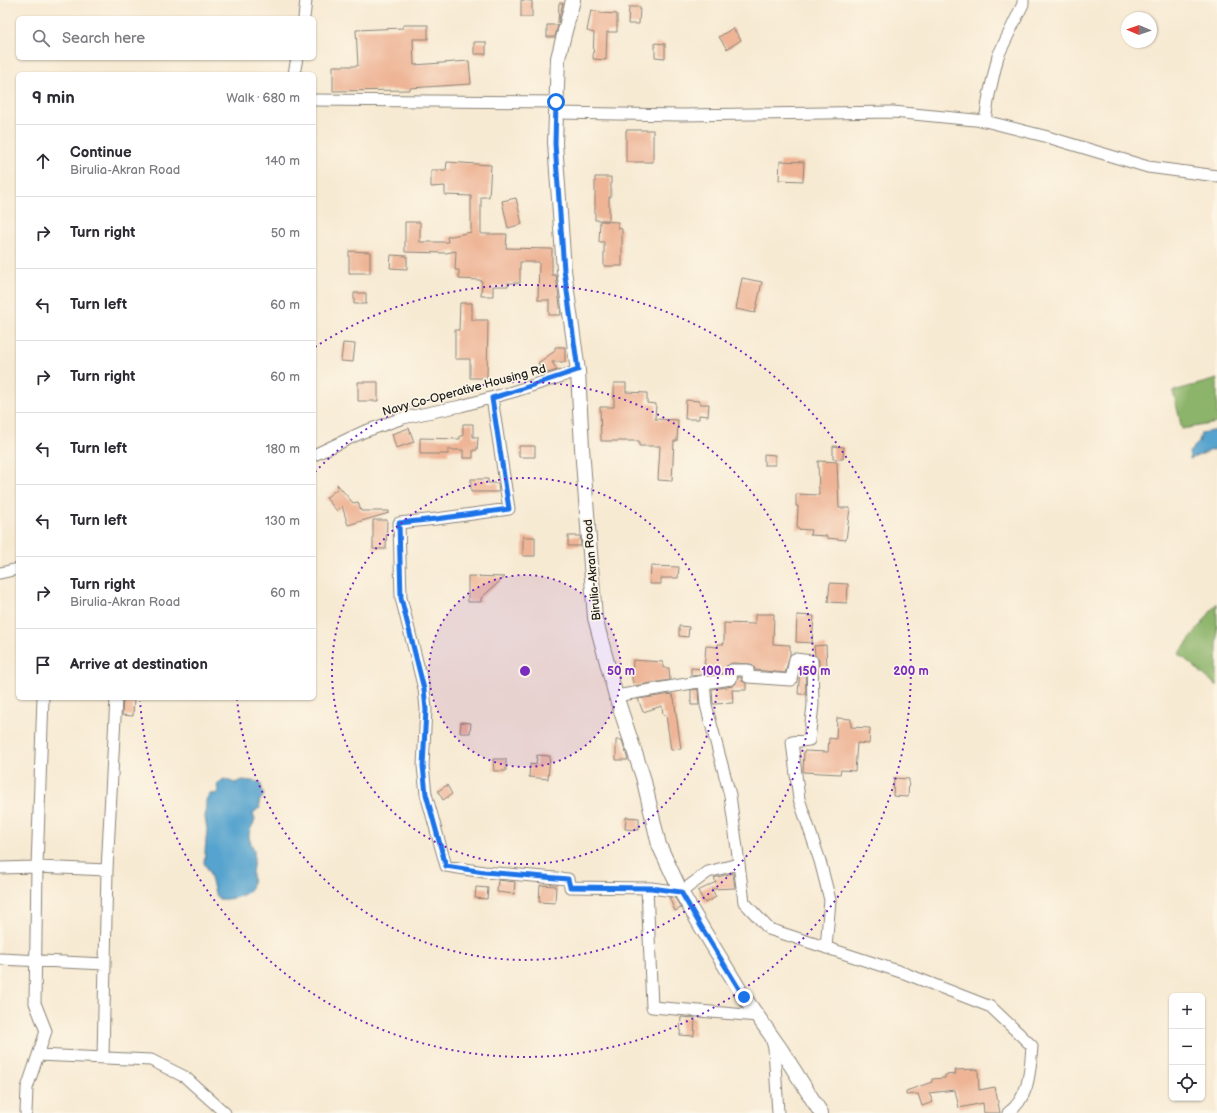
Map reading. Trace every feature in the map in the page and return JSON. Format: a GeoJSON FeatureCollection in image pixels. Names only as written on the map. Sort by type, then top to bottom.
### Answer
{"type":"FeatureCollection","features":[{"type":"Feature","properties":{"kind":"street"},"geometry":{"type":"LineString","coordinates":[[304,16],[306,0]]}},
{"type":"Feature","properties":{"kind":"street","name":"Birulia-Akran Road"},"geometry":{"type":"LineString","coordinates":[[573,0],[558,58],[555,144],[564,270],[578,370],[582,448],[595,618],[616,696],[643,777],[659,845],[681,892],[702,928],[744,997],[770,1033],[821,1113]]}},
{"type":"Feature","properties":{"kind":"street"},"geometry":{"type":"LineString","coordinates":[[985,120],[998,56],[1024,0]]}},
{"type":"Feature","properties":{"kind":"street"},"geometry":{"type":"LineString","coordinates":[[294,72],[297,60]]}},
{"type":"Feature","properties":{"kind":"street"},"geometry":{"type":"LineString","coordinates":[[316,100],[556,107],[682,115],[893,112],[985,120],[1148,167],[1217,176]]}},
{"type":"Feature","properties":{"kind":"street","name":"Navy Co-Operative Housing Rd"},"geometry":{"type":"LineString","coordinates":[[316,454],[363,432],[403,418],[492,398],[578,370]]}},
{"type":"Feature","properties":{"kind":"street"},"geometry":{"type":"LineString","coordinates":[[492,398],[509,509],[399,523],[401,598],[424,689],[426,710],[423,766],[426,794],[446,866],[484,872],[568,879],[570,887],[647,888],[681,892],[708,872],[738,864]]}},
{"type":"Feature","properties":{"kind":"street"},"geometry":{"type":"LineString","coordinates":[[0,573],[16,569]]}},
{"type":"Feature","properties":{"kind":"street"},"geometry":{"type":"LineString","coordinates":[[616,696],[704,681],[705,683],[731,679],[732,670],[748,670],[748,677],[791,680],[795,659],[812,661],[814,704],[809,740],[792,742],[799,799],[820,861],[830,900],[826,948]]}},
{"type":"Feature","properties":{"kind":"street"},"geometry":{"type":"LineString","coordinates":[[705,683],[706,705],[730,795],[744,902],[769,929],[904,974],[992,1007],[1032,1046],[1029,1080],[1017,1106],[1008,1113]]}},
{"type":"Feature","properties":{"kind":"street"},"geometry":{"type":"LineString","coordinates":[[26,1113],[26,1088],[46,1031],[35,1003],[37,867],[43,700]]}},
{"type":"Feature","properties":{"kind":"street"},"geometry":{"type":"LineString","coordinates":[[104,1057],[107,870],[116,700]]}},
{"type":"Feature","properties":{"kind":"street"},"geometry":{"type":"LineString","coordinates":[[0,868],[37,867],[107,870]]}},
{"type":"Feature","properties":{"kind":"street"},"geometry":{"type":"LineString","coordinates":[[647,888],[652,1007],[758,1016]]}},
{"type":"Feature","properties":{"kind":"street"},"geometry":{"type":"LineString","coordinates":[[0,960],[105,964]]}},
{"type":"Feature","properties":{"kind":"street"},"geometry":{"type":"LineString","coordinates":[[770,1033],[774,1048],[778,1113]]}},
{"type":"Feature","properties":{"kind":"street"},"geometry":{"type":"LineString","coordinates":[[38,1054],[151,1060],[185,1077],[225,1113]]}},
{"type":"Feature","properties":{"kind":"green space"},"geometry":{"type":"Polygon","coordinates":[[[1217,379],[1217,423],[1182,429],[1173,391],[1217,379]]]}},
{"type":"Feature","properties":{"kind":"green space"},"geometry":{"type":"Polygon","coordinates":[[[1217,603],[1217,686],[1179,654],[1217,603]]]}},
{"type":"Feature","properties":{"kind":"water"},"geometry":{"type":"Polygon","coordinates":[[[1217,430],[1217,448],[1190,459],[1189,452],[1199,442],[1201,433],[1217,430]]]}},
{"type":"Feature","properties":{"kind":"water"},"geometry":{"type":"Polygon","coordinates":[[[224,779],[235,783],[243,780],[260,782],[264,795],[259,802],[260,808],[256,810],[253,815],[255,819],[249,834],[254,854],[252,885],[243,895],[233,898],[219,899],[215,893],[209,871],[204,863],[207,829],[205,818],[206,800],[210,794],[218,793],[217,784],[224,779]]]}},
{"type":"Feature","properties":{"kind":"building"},"geometry":{"type":"Polygon","coordinates":[[[521,0],[532,1],[532,17],[521,17],[521,0]]]}},
{"type":"Feature","properties":{"kind":"building"},"geometry":{"type":"Polygon","coordinates":[[[559,3],[563,3],[558,23],[559,3]]]}},
{"type":"Feature","properties":{"kind":"building"},"geometry":{"type":"Polygon","coordinates":[[[629,7],[640,7],[639,24],[628,24],[629,7]]]}},
{"type":"Feature","properties":{"kind":"building"},"geometry":{"type":"Polygon","coordinates":[[[591,10],[600,13],[617,14],[617,32],[607,32],[606,60],[593,59],[594,33],[587,31],[591,10]]]}},
{"type":"Feature","properties":{"kind":"building"},"geometry":{"type":"Polygon","coordinates":[[[403,25],[428,25],[428,39],[413,39],[414,65],[469,61],[471,84],[410,88],[410,90],[333,91],[333,66],[358,66],[356,30],[403,28],[403,25]]]}},
{"type":"Feature","properties":{"kind":"building"},"geometry":{"type":"Polygon","coordinates":[[[547,25],[558,25],[555,37],[547,37],[547,25]]]}},
{"type":"Feature","properties":{"kind":"building"},"geometry":{"type":"Polygon","coordinates":[[[733,28],[741,40],[727,49],[719,37],[733,28]]]}},
{"type":"Feature","properties":{"kind":"building"},"geometry":{"type":"Polygon","coordinates":[[[474,42],[486,42],[486,54],[474,54],[474,42]]]}},
{"type":"Feature","properties":{"kind":"building"},"geometry":{"type":"Polygon","coordinates":[[[655,43],[665,44],[665,58],[655,57],[655,43]]]}},
{"type":"Feature","properties":{"kind":"building"},"geometry":{"type":"Polygon","coordinates":[[[626,130],[653,130],[653,162],[626,162],[626,130]]]}},
{"type":"Feature","properties":{"kind":"building"},"geometry":{"type":"Polygon","coordinates":[[[780,161],[804,162],[803,181],[779,180],[780,161]]]}},
{"type":"Feature","properties":{"kind":"building"},"geometry":{"type":"Polygon","coordinates":[[[447,162],[491,165],[489,197],[481,197],[481,234],[507,234],[506,248],[552,249],[552,275],[556,275],[561,315],[549,315],[549,300],[538,300],[539,262],[520,262],[520,283],[508,283],[508,286],[493,286],[493,296],[481,296],[482,281],[459,279],[459,270],[455,270],[456,251],[446,253],[405,252],[405,222],[420,222],[420,242],[448,242],[447,237],[471,232],[471,196],[445,195],[445,186],[431,187],[431,170],[446,170],[447,162]]]}},
{"type":"Feature","properties":{"kind":"building"},"geometry":{"type":"Polygon","coordinates":[[[595,177],[611,177],[609,220],[595,220],[595,177]]]}},
{"type":"Feature","properties":{"kind":"building"},"geometry":{"type":"Polygon","coordinates":[[[516,198],[522,224],[508,228],[502,201],[516,198]]]}},
{"type":"Feature","properties":{"kind":"building"},"geometry":{"type":"Polygon","coordinates":[[[600,221],[618,222],[618,228],[622,229],[622,266],[604,266],[604,242],[599,242],[600,221]]]}},
{"type":"Feature","properties":{"kind":"building"},"geometry":{"type":"Polygon","coordinates":[[[349,251],[370,252],[370,273],[349,273],[349,251]]]}},
{"type":"Feature","properties":{"kind":"building"},"geometry":{"type":"Polygon","coordinates":[[[391,255],[407,256],[407,269],[390,268],[391,255]]]}},
{"type":"Feature","properties":{"kind":"building"},"geometry":{"type":"Polygon","coordinates":[[[742,278],[762,282],[755,313],[736,309],[742,278]]]}},
{"type":"Feature","properties":{"kind":"building"},"geometry":{"type":"Polygon","coordinates":[[[354,293],[366,293],[366,304],[354,304],[354,293]]]}},
{"type":"Feature","properties":{"kind":"building"},"geometry":{"type":"Polygon","coordinates":[[[460,303],[472,303],[472,320],[488,320],[487,378],[470,378],[470,359],[455,359],[455,330],[459,330],[460,303]]]}},
{"type":"Feature","properties":{"kind":"building"},"geometry":{"type":"Polygon","coordinates":[[[343,343],[355,344],[353,362],[341,361],[343,343]]]}},
{"type":"Feature","properties":{"kind":"building"},"geometry":{"type":"Polygon","coordinates":[[[555,347],[565,347],[565,362],[552,362],[557,370],[545,374],[538,363],[555,351],[555,347]]]}},
{"type":"Feature","properties":{"kind":"building"},"geometry":{"type":"Polygon","coordinates":[[[358,382],[378,382],[378,401],[358,401],[358,382]]]}},
{"type":"Feature","properties":{"kind":"building"},"geometry":{"type":"Polygon","coordinates":[[[614,383],[626,383],[626,392],[647,393],[647,403],[656,404],[655,419],[678,420],[677,441],[674,441],[672,481],[658,480],[660,446],[639,446],[639,441],[601,441],[600,407],[614,407],[614,383]]]}},
{"type":"Feature","properties":{"kind":"building"},"geometry":{"type":"Polygon","coordinates":[[[686,400],[700,401],[700,404],[709,404],[708,416],[699,415],[699,419],[685,419],[686,400]]]}},
{"type":"Feature","properties":{"kind":"building"},"geometry":{"type":"Polygon","coordinates":[[[463,424],[473,424],[473,437],[478,437],[477,450],[473,450],[473,458],[463,458],[463,450],[448,450],[448,454],[420,454],[420,438],[460,439],[460,436],[463,436],[463,424]]]}},
{"type":"Feature","properties":{"kind":"building"},"geometry":{"type":"Polygon","coordinates":[[[409,428],[414,442],[396,448],[392,434],[409,428]]]}},
{"type":"Feature","properties":{"kind":"building"},"geometry":{"type":"Polygon","coordinates":[[[519,446],[535,446],[535,457],[519,457],[519,446]]]}},
{"type":"Feature","properties":{"kind":"building"},"geometry":{"type":"Polygon","coordinates":[[[833,446],[844,447],[843,459],[833,459],[833,446]]]}},
{"type":"Feature","properties":{"kind":"building"},"geometry":{"type":"Polygon","coordinates":[[[764,454],[775,455],[775,465],[764,465],[764,454]]]}},
{"type":"Feature","properties":{"kind":"building"},"geometry":{"type":"Polygon","coordinates":[[[818,461],[837,462],[839,508],[850,508],[846,540],[827,538],[827,536],[810,535],[811,530],[797,529],[798,506],[796,506],[796,494],[819,495],[818,461]]]}},
{"type":"Feature","properties":{"kind":"building"},"geometry":{"type":"Polygon","coordinates":[[[471,479],[488,479],[488,483],[498,483],[499,492],[471,492],[471,479]]]}},
{"type":"Feature","properties":{"kind":"building"},"geometry":{"type":"Polygon","coordinates":[[[337,484],[353,503],[358,502],[361,511],[389,511],[389,513],[348,525],[342,506],[337,511],[326,498],[338,488],[337,484]]]}},
{"type":"Feature","properties":{"kind":"building"},"geometry":{"type":"Polygon","coordinates":[[[373,520],[387,520],[386,549],[373,549],[373,520]]]}},
{"type":"Feature","properties":{"kind":"building"},"geometry":{"type":"Polygon","coordinates":[[[568,536],[580,536],[581,546],[568,546],[568,536]]]}},
{"type":"Feature","properties":{"kind":"building"},"geometry":{"type":"Polygon","coordinates":[[[523,537],[535,537],[535,556],[523,556],[523,537]]]}},
{"type":"Feature","properties":{"kind":"building"},"geometry":{"type":"Polygon","coordinates":[[[651,566],[679,567],[678,578],[661,578],[661,584],[650,584],[651,566]]]}},
{"type":"Feature","properties":{"kind":"building"},"geometry":{"type":"Polygon","coordinates":[[[468,576],[505,577],[481,598],[481,602],[468,602],[468,576]]]}},
{"type":"Feature","properties":{"kind":"building"},"geometry":{"type":"Polygon","coordinates":[[[830,583],[848,584],[847,603],[828,602],[830,583]]]}},
{"type":"Feature","properties":{"kind":"building"},"geometry":{"type":"Polygon","coordinates":[[[755,614],[774,614],[773,644],[790,645],[790,655],[785,673],[755,670],[751,664],[732,663],[726,666],[725,673],[691,676],[691,668],[704,669],[706,646],[718,647],[718,644],[724,644],[724,623],[755,624],[755,614]]]}},
{"type":"Feature","properties":{"kind":"building"},"geometry":{"type":"Polygon","coordinates":[[[797,615],[814,616],[812,643],[796,642],[797,615]]]}},
{"type":"Feature","properties":{"kind":"building"},"geometry":{"type":"Polygon","coordinates":[[[679,626],[689,627],[688,637],[679,636],[679,626]]]}},
{"type":"Feature","properties":{"kind":"building"},"geometry":{"type":"Polygon","coordinates":[[[826,645],[827,667],[819,668],[819,660],[815,655],[814,646],[826,645]]]}},
{"type":"Feature","properties":{"kind":"building"},"geometry":{"type":"Polygon","coordinates":[[[633,660],[663,662],[663,668],[669,668],[670,680],[634,686],[632,679],[633,660]]]}},
{"type":"Feature","properties":{"kind":"building"},"geometry":{"type":"Polygon","coordinates":[[[800,668],[805,668],[806,694],[798,694],[800,668]]]}},
{"type":"Feature","properties":{"kind":"building"},"geometry":{"type":"Polygon","coordinates":[[[738,677],[741,677],[742,681],[746,683],[746,690],[732,690],[733,703],[713,704],[712,689],[733,686],[738,677]]]}},
{"type":"Feature","properties":{"kind":"building"},"geometry":{"type":"Polygon","coordinates":[[[698,689],[699,705],[691,705],[691,690],[698,689]]]}},
{"type":"Feature","properties":{"kind":"building"},"geometry":{"type":"Polygon","coordinates":[[[672,694],[674,698],[681,749],[671,750],[666,715],[663,715],[662,706],[643,712],[638,699],[672,694]]]}},
{"type":"Feature","properties":{"kind":"building"},"geometry":{"type":"Polygon","coordinates":[[[123,700],[134,700],[133,716],[122,715],[123,700]]]}},
{"type":"Feature","properties":{"kind":"building"},"geometry":{"type":"Polygon","coordinates":[[[837,718],[851,719],[851,727],[870,728],[869,744],[857,743],[855,771],[841,770],[840,774],[803,772],[804,751],[828,752],[829,738],[836,739],[837,718]]]}},
{"type":"Feature","properties":{"kind":"building"},"geometry":{"type":"Polygon","coordinates":[[[461,722],[471,723],[470,733],[460,733],[461,722]]]}},
{"type":"Feature","properties":{"kind":"building"},"geometry":{"type":"Polygon","coordinates":[[[616,740],[622,740],[628,760],[616,760],[616,740]]]}},
{"type":"Feature","properties":{"kind":"building"},"geometry":{"type":"Polygon","coordinates":[[[537,755],[550,756],[548,779],[529,777],[530,764],[536,765],[537,755]]]}},
{"type":"Feature","properties":{"kind":"building"},"geometry":{"type":"Polygon","coordinates":[[[493,759],[506,759],[506,771],[494,771],[493,759]]]}},
{"type":"Feature","properties":{"kind":"building"},"geometry":{"type":"Polygon","coordinates":[[[894,778],[909,779],[908,797],[893,796],[894,778]]]}},
{"type":"Feature","properties":{"kind":"building"},"geometry":{"type":"Polygon","coordinates":[[[447,785],[452,794],[443,800],[438,791],[447,785]]]}},
{"type":"Feature","properties":{"kind":"building"},"geometry":{"type":"Polygon","coordinates":[[[626,817],[639,818],[639,830],[625,829],[626,817]]]}},
{"type":"Feature","properties":{"kind":"building"},"geometry":{"type":"Polygon","coordinates":[[[733,873],[735,888],[712,889],[716,897],[705,903],[698,891],[716,882],[714,878],[733,873]]]}},
{"type":"Feature","properties":{"kind":"building"},"geometry":{"type":"Polygon","coordinates":[[[498,880],[515,882],[514,894],[497,892],[498,880]]]}},
{"type":"Feature","properties":{"kind":"building"},"geometry":{"type":"Polygon","coordinates":[[[540,885],[556,886],[555,903],[539,902],[540,885]]]}},
{"type":"Feature","properties":{"kind":"building"},"geometry":{"type":"Polygon","coordinates":[[[476,887],[488,888],[487,899],[475,898],[476,887]]]}},
{"type":"Feature","properties":{"kind":"building"},"geometry":{"type":"Polygon","coordinates":[[[669,897],[675,898],[681,908],[675,911],[669,897]]]}},
{"type":"Feature","properties":{"kind":"building"},"geometry":{"type":"Polygon","coordinates":[[[681,1017],[695,1018],[694,1036],[680,1035],[681,1017]]]}},
{"type":"Feature","properties":{"kind":"building"},"geometry":{"type":"Polygon","coordinates":[[[978,1069],[979,1090],[995,1087],[1000,1113],[984,1113],[983,1103],[959,1108],[955,1090],[929,1093],[933,1102],[922,1106],[918,1094],[906,1095],[906,1091],[932,1082],[932,1079],[945,1078],[945,1075],[956,1074],[955,1070],[978,1069]]]}},
{"type":"Feature","properties":{"kind":"route"},"geometry":{"type":"LineString","coordinates":[[556,102],[555,144],[564,270],[578,370],[492,398],[509,509],[399,523],[401,598],[424,689],[426,710],[423,766],[426,794],[446,866],[484,872],[568,879],[570,887],[651,888],[681,892],[744,997]]}}]}
